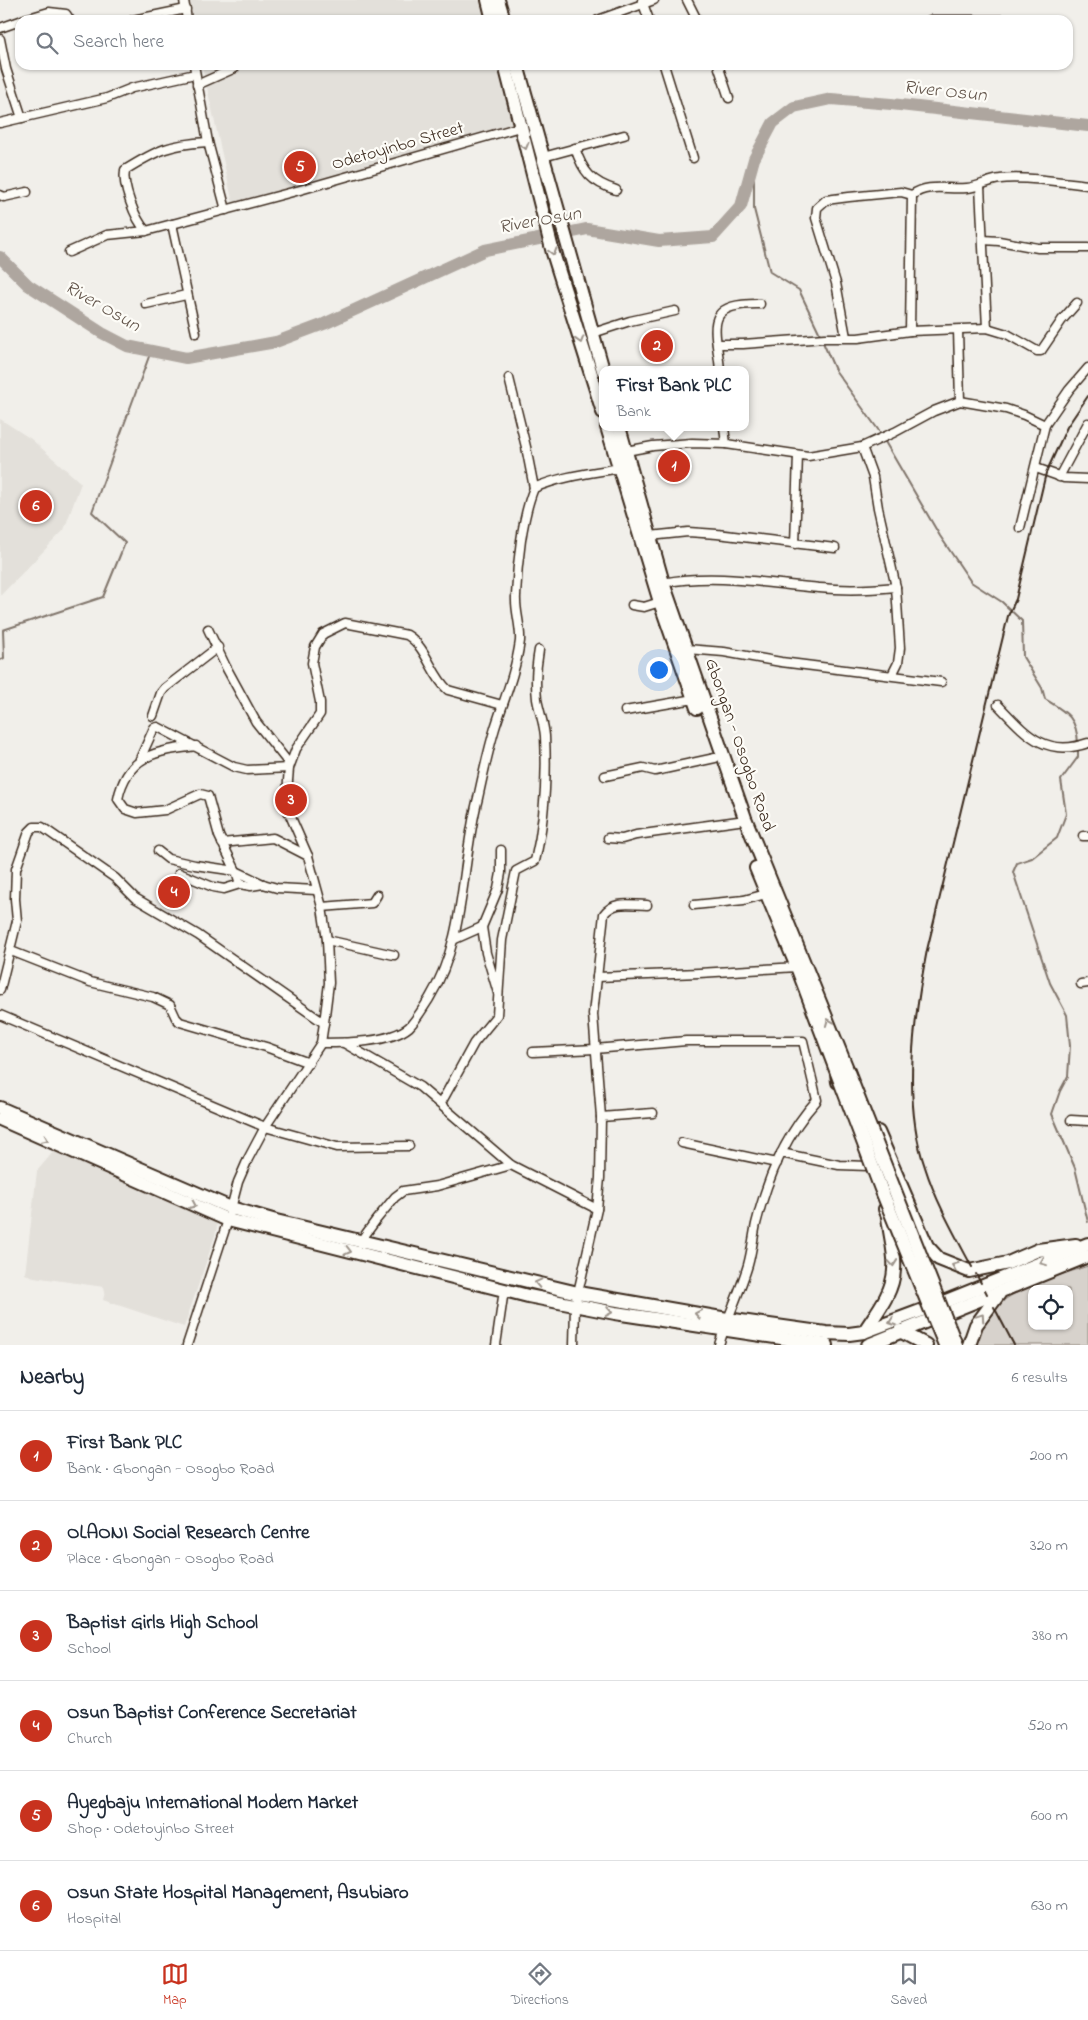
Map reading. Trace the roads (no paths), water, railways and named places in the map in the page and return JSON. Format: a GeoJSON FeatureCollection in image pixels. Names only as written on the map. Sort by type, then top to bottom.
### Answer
{"type":"FeatureCollection","features":[{"type":"Feature","properties":{"kind":"main road"},"geometry":{"type":"LineString","coordinates":[[488,0],[492,15]]}},
{"type":"Feature","properties":{"kind":"main road"},"geometry":{"type":"LineString","coordinates":[[498,0],[502,15]]}},
{"type":"Feature","properties":{"kind":"main road"},"geometry":{"type":"LineString","coordinates":[[505,70],[542,210],[599,399]]}},
{"type":"Feature","properties":{"kind":"main road"},"geometry":{"type":"LineString","coordinates":[[518,70],[602,366]]}},
{"type":"Feature","properties":{"kind":"main road","name":"Gbongan - Osogbo Road"},"geometry":{"type":"LineString","coordinates":[[609,431],[653,563],[663,583],[687,649],[744,818],[804,961],[841,1070]]}},
{"type":"Feature","properties":{"kind":"main road","name":"Gbongan - Osogbo Road"},"geometry":{"type":"LineString","coordinates":[[620,431],[650,536],[660,602],[738,822],[766,894],[841,1070]]}},
{"type":"Feature","properties":{"kind":"main road"},"geometry":{"type":"LineString","coordinates":[[841,1070],[840,1095],[888,1216],[895,1268],[892,1285],[864,1332]]}},
{"type":"Feature","properties":{"kind":"main road"},"geometry":{"type":"LineString","coordinates":[[841,1070],[867,1108],[927,1246],[939,1259],[969,1271],[1008,1263],[1038,1250],[1060,1246],[1087,1248]]}},
{"type":"Feature","properties":{"kind":"main road"},"geometry":{"type":"LineString","coordinates":[[841,1070],[881,1189],[945,1345]]}},
{"type":"Feature","properties":{"kind":"main road"},"geometry":{"type":"LineString","coordinates":[[841,1070],[956,1345]]}},
{"type":"Feature","properties":{"kind":"main road"},"geometry":{"type":"LineString","coordinates":[[0,1108],[230,1214],[578,1293],[827,1345]]}},
{"type":"Feature","properties":{"kind":"main road"},"geometry":{"type":"LineString","coordinates":[[0,1119],[230,1214],[504,1290],[575,1306],[725,1324],[826,1333],[848,1334],[864,1332],[1087,1248]]}},
{"type":"Feature","properties":{"kind":"main road"},"geometry":{"type":"LineString","coordinates":[[868,1345],[1000,1293],[1087,1248]]}},
{"type":"Feature","properties":{"kind":"main road"},"geometry":{"type":"LineString","coordinates":[[969,1345],[976,1325],[1000,1293]]}},
{"type":"Feature","properties":{"kind":"main road"},"geometry":{"type":"LineString","coordinates":[[900,1331],[926,1345]]}},
{"type":"Feature","properties":{"kind":"street"},"geometry":{"type":"LineString","coordinates":[[184,0],[187,15]]}},
{"type":"Feature","properties":{"kind":"street"},"geometry":{"type":"LineString","coordinates":[[610,15],[642,2],[654,0]]}},
{"type":"Feature","properties":{"kind":"street"},"geometry":{"type":"LineString","coordinates":[[687,0],[694,15]]}},
{"type":"Feature","properties":{"kind":"street"},"geometry":{"type":"LineString","coordinates":[[642,2],[647,15]]}},
{"type":"Feature","properties":{"kind":"street"},"geometry":{"type":"LineString","coordinates":[[157,15],[186,9]]}},
{"type":"Feature","properties":{"kind":"street"},"geometry":{"type":"LineString","coordinates":[[38,15],[49,12],[67,15]]}},
{"type":"Feature","properties":{"kind":"street"},"geometry":{"type":"LineString","coordinates":[[0,28],[15,22]]}},
{"type":"Feature","properties":{"kind":"street"},"geometry":{"type":"LineString","coordinates":[[0,39],[6,69],[22,118]]}},
{"type":"Feature","properties":{"kind":"street"},"geometry":{"type":"LineString","coordinates":[[195,70],[208,142],[226,210]]}},
{"type":"Feature","properties":{"kind":"street"},"geometry":{"type":"LineString","coordinates":[[197,85],[231,70]]}},
{"type":"Feature","properties":{"kind":"street"},"geometry":{"type":"LineString","coordinates":[[666,70],[693,158]]}},
{"type":"Feature","properties":{"kind":"street"},"geometry":{"type":"LineString","coordinates":[[720,70],[729,98]]}},
{"type":"Feature","properties":{"kind":"street"},"geometry":{"type":"LineString","coordinates":[[0,123],[108,98],[132,88],[195,74]]}},
{"type":"Feature","properties":{"kind":"street","name":"Odetoyinbo Street"},"geometry":{"type":"LineString","coordinates":[[69,252],[108,235],[146,231],[520,127]]}},
{"type":"Feature","properties":{"kind":"street"},"geometry":{"type":"LineString","coordinates":[[543,157],[624,135]]}},
{"type":"Feature","properties":{"kind":"street"},"geometry":{"type":"LineString","coordinates":[[146,231],[137,217],[123,180],[125,170],[153,153],[168,147],[187,143],[208,142]]}},
{"type":"Feature","properties":{"kind":"street"},"geometry":{"type":"LineString","coordinates":[[575,148],[580,163],[588,175],[616,190]]}},
{"type":"Feature","properties":{"kind":"street"},"geometry":{"type":"LineString","coordinates":[[912,195],[920,189],[969,188],[1001,179],[1056,180],[1088,185]]}},
{"type":"Feature","properties":{"kind":"street"},"geometry":{"type":"LineString","coordinates":[[980,186],[987,328]]}},
{"type":"Feature","properties":{"kind":"street"},"geometry":{"type":"LineString","coordinates":[[0,195],[4,197],[27,192]]}},
{"type":"Feature","properties":{"kind":"street"},"geometry":{"type":"LineString","coordinates":[[846,338],[836,283],[816,218],[817,208],[826,200],[902,192],[912,195]]}},
{"type":"Feature","properties":{"kind":"street"},"geometry":{"type":"LineString","coordinates":[[910,331],[912,195]]}},
{"type":"Feature","properties":{"kind":"street"},"geometry":{"type":"LineString","coordinates":[[172,224],[186,295],[196,333]]}},
{"type":"Feature","properties":{"kind":"street"},"geometry":{"type":"LineString","coordinates":[[984,240],[1038,248],[1088,248]]}},
{"type":"Feature","properties":{"kind":"street"},"geometry":{"type":"LineString","coordinates":[[146,304],[186,295]]}},
{"type":"Feature","properties":{"kind":"street"},"geometry":{"type":"LineString","coordinates":[[717,344],[858,338],[910,331],[987,328],[1007,334],[1037,351],[1041,351],[1062,320],[1077,303]]}},
{"type":"Feature","properties":{"kind":"street"},"geometry":{"type":"LineString","coordinates":[[720,366],[714,328],[721,312],[737,305],[760,304]]}},
{"type":"Feature","properties":{"kind":"street"},"geometry":{"type":"LineString","coordinates":[[593,333],[630,321],[675,312]]}},
{"type":"Feature","properties":{"kind":"street"},"geometry":{"type":"LineString","coordinates":[[958,330],[960,401]]}},
{"type":"Feature","properties":{"kind":"street"},"geometry":{"type":"LineString","coordinates":[[1020,528],[1045,425],[1069,390],[1088,368]]}},
{"type":"Feature","properties":{"kind":"street"},"geometry":{"type":"LineString","coordinates":[[321,1043],[344,1043],[386,1037],[408,1028],[440,981],[455,939],[476,802],[519,647],[520,628],[516,613],[516,596],[525,517],[534,488],[509,378]]}},
{"type":"Feature","properties":{"kind":"street"},"geometry":{"type":"LineString","coordinates":[[626,451],[653,446],[692,443],[726,444],[808,456],[862,447],[960,401],[1006,409],[1045,425]]}},
{"type":"Feature","properties":{"kind":"street"},"geometry":{"type":"LineString","coordinates":[[1059,476],[1088,423]]}},
{"type":"Feature","properties":{"kind":"street"},"geometry":{"type":"LineString","coordinates":[[724,431],[726,444]]}},
{"type":"Feature","properties":{"kind":"street"},"geometry":{"type":"LineString","coordinates":[[862,447],[874,477],[878,508],[896,587],[900,648],[898,663],[892,675]]}},
{"type":"Feature","properties":{"kind":"street"},"geometry":{"type":"LineString","coordinates":[[795,544],[798,455]]}},
{"type":"Feature","properties":{"kind":"street"},"geometry":{"type":"LineString","coordinates":[[534,488],[559,480],[620,468]]}},
{"type":"Feature","properties":{"kind":"street"},"geometry":{"type":"LineString","coordinates":[[1036,468],[1059,476],[1080,480],[1088,479]]}},
{"type":"Feature","properties":{"kind":"street"},"geometry":{"type":"LineString","coordinates":[[650,536],[688,532],[835,548]]}},
{"type":"Feature","properties":{"kind":"street"},"geometry":{"type":"LineString","coordinates":[[663,583],[684,579],[769,582],[834,589],[896,587]]}},
{"type":"Feature","properties":{"kind":"street"},"geometry":{"type":"LineString","coordinates":[[632,605],[644,607],[660,602]]}},
{"type":"Feature","properties":{"kind":"street"},"geometry":{"type":"LineString","coordinates":[[289,768],[296,749],[320,714],[320,702],[312,663],[315,647],[323,634],[334,627],[345,624],[407,635],[419,646],[448,690],[502,705]]}},
{"type":"Feature","properties":{"kind":"street"},"geometry":{"type":"LineString","coordinates":[[187,1345],[230,1214],[241,1174],[265,1127],[321,1043],[329,983],[327,940],[322,907],[308,856],[286,806],[288,761],[256,722],[226,668],[208,629]]}},
{"type":"Feature","properties":{"kind":"street"},"geometry":{"type":"LineString","coordinates":[[153,716],[162,691],[218,648]]}},
{"type":"Feature","properties":{"kind":"street"},"geometry":{"type":"LineString","coordinates":[[687,649],[724,652],[781,662],[941,682]]}},
{"type":"Feature","properties":{"kind":"street"},"geometry":{"type":"LineString","coordinates":[[440,1103],[474,1043],[494,1021],[499,1010],[498,995],[502,940],[516,871],[535,861],[542,831],[545,795],[545,734],[537,700],[535,675],[539,650]]}},
{"type":"Feature","properties":{"kind":"street"},"geometry":{"type":"LineString","coordinates":[[625,711],[694,699]]}},
{"type":"Feature","properties":{"kind":"street"},"geometry":{"type":"LineString","coordinates":[[998,705],[1038,742],[1048,746],[1067,747],[1080,746],[1088,742]]}},
{"type":"Feature","properties":{"kind":"street"},"geometry":{"type":"LineString","coordinates":[[140,759],[156,727],[234,766],[247,770],[289,768]]}},
{"type":"Feature","properties":{"kind":"street"},"geometry":{"type":"LineString","coordinates":[[196,746],[165,750],[140,759],[132,766],[120,789],[118,799],[125,809],[137,813],[165,810],[200,794],[208,796],[222,842],[240,884]]}},
{"type":"Feature","properties":{"kind":"street"},"geometry":{"type":"LineString","coordinates":[[606,776],[643,768],[655,771],[715,758]]}},
{"type":"Feature","properties":{"kind":"street"},"geometry":{"type":"LineString","coordinates":[[608,838],[622,838],[636,834],[738,822]]}},
{"type":"Feature","properties":{"kind":"street"},"geometry":{"type":"LineString","coordinates":[[0,990],[18,921],[15,899],[16,869],[29,832],[34,827],[42,827],[115,878],[135,898],[198,935],[324,1023]]}},
{"type":"Feature","properties":{"kind":"street"},"geometry":{"type":"LineString","coordinates":[[222,842],[273,838],[308,856]]}},
{"type":"Feature","properties":{"kind":"street"},"geometry":{"type":"LineString","coordinates":[[498,995],[486,953],[482,927],[498,889],[501,874],[501,850]]}},
{"type":"Feature","properties":{"kind":"street"},"geometry":{"type":"LineString","coordinates":[[158,851],[168,859],[236,871],[263,884],[277,888],[316,890]]}},
{"type":"Feature","properties":{"kind":"street"},"geometry":{"type":"LineString","coordinates":[[179,873],[224,889],[240,884],[251,886],[263,884]]}},
{"type":"Feature","properties":{"kind":"street"},"geometry":{"type":"LineString","coordinates":[[694,906],[744,900],[766,894]]}},
{"type":"Feature","properties":{"kind":"street"},"geometry":{"type":"LineString","coordinates":[[322,907],[372,903],[377,896]]}},
{"type":"Feature","properties":{"kind":"street"},"geometry":{"type":"LineString","coordinates":[[574,1345],[575,1306],[597,1210],[601,1117],[594,1014],[604,914],[610,908],[621,904],[647,905]]}},
{"type":"Feature","properties":{"kind":"street"},"geometry":{"type":"LineString","coordinates":[[455,939],[482,927]]}},
{"type":"Feature","properties":{"kind":"street"},"geometry":{"type":"LineString","coordinates":[[327,940],[394,955]]}},
{"type":"Feature","properties":{"kind":"street"},"geometry":{"type":"LineString","coordinates":[[11,951],[90,982],[160,1000],[170,1006],[180,1022],[258,1044],[309,1062]]}},
{"type":"Feature","properties":{"kind":"street"},"geometry":{"type":"LineString","coordinates":[[597,976],[700,973],[797,967]]}},
{"type":"Feature","properties":{"kind":"street"},"geometry":{"type":"LineString","coordinates":[[0,1015],[265,1127],[337,1147],[409,1146]]}},
{"type":"Feature","properties":{"kind":"street"},"geometry":{"type":"LineString","coordinates":[[533,1052],[686,1041],[803,1041],[816,1100],[795,1127],[781,1152],[756,1225],[753,1247],[742,1283],[725,1324],[719,1345]]}},
{"type":"Feature","properties":{"kind":"street"},"geometry":{"type":"LineString","coordinates":[[344,1043],[420,1087],[511,1166],[597,1210]]}},
{"type":"Feature","properties":{"kind":"street"},"geometry":{"type":"LineString","coordinates":[[601,1117],[652,1113]]}},
{"type":"Feature","properties":{"kind":"street"},"geometry":{"type":"LineString","coordinates":[[1071,1120],[1088,1121]]}},
{"type":"Feature","properties":{"kind":"street"},"geometry":{"type":"LineString","coordinates":[[682,1143],[777,1163]]}},
{"type":"Feature","properties":{"kind":"street"},"geometry":{"type":"LineString","coordinates":[[781,1152],[839,1164],[868,1166]]}},
{"type":"Feature","properties":{"kind":"street"},"geometry":{"type":"LineString","coordinates":[[360,1242],[388,1205],[403,1191],[437,1186],[511,1166]]}},
{"type":"Feature","properties":{"kind":"street"},"geometry":{"type":"LineString","coordinates":[[496,1345],[504,1290]]}},
{"type":"Feature","properties":{"kind":"waterway","name":"River Osun"},"geometry":{"type":"LineString","coordinates":[[0,257],[28,285],[102,333],[127,346],[186,358],[276,342],[324,324],[485,250],[587,229],[659,241],[713,237],[741,206],[754,159],[773,123],[794,107],[831,99],[1088,126]]}},
{"type":"Feature","properties":{"kind":"waterway"},"geometry":{"type":"LineString","coordinates":[[754,159],[754,209],[770,272],[799,290],[821,336]]}},
{"type":"Feature","properties":{"kind":"waterway"},"geometry":{"type":"LineString","coordinates":[[822,340],[835,370],[882,435]]}},
{"type":"Feature","properties":{"kind":"waterway"},"geometry":{"type":"LineString","coordinates":[[0,660],[4,658],[3,630],[103,597],[125,543],[92,512],[151,351]]}},
{"type":"Feature","properties":{"kind":"waterway"},"geometry":{"type":"LineString","coordinates":[[884,440],[940,536],[971,582],[1002,602],[1022,621],[1023,657],[1042,688],[1045,699],[1059,708],[1073,721],[1078,744]]}},
{"type":"Feature","properties":{"kind":"waterway"},"geometry":{"type":"LineString","coordinates":[[1078,749],[1078,757],[1061,780],[1066,814],[1057,838],[1032,858],[1017,863],[1013,872],[1050,983],[1067,1015],[1070,1046],[1068,1076],[1060,1091],[1052,1114],[1075,1168],[1088,1222]]}},
{"type":"Feature","properties":{"kind":"railway"},"geometry":{"type":"LineString","coordinates":[[972,1267],[935,1193],[918,1141],[912,1087],[918,1003],[927,950],[1008,616],[1016,599],[1046,473],[1067,427],[1088,396]]}},
{"type":"Feature","properties":{"kind":"railway"},"geometry":{"type":"LineString","coordinates":[[976,1274],[981,1283]]}},
{"type":"Feature","properties":{"kind":"railway"},"geometry":{"type":"LineString","coordinates":[[985,1290],[987,1294]]}},
{"type":"Feature","properties":{"kind":"railway"},"geometry":{"type":"LineString","coordinates":[[994,1307],[1014,1345]]}},
{"type":"Feature","properties":{"kind":"place","name":"Ayegbaju International Modern Market"},"geometry":{"type":"Point","coordinates":[300,167]}},
{"type":"Feature","properties":{"kind":"place","name":"OLAONI Social Research Centre"},"geometry":{"type":"Point","coordinates":[657,346]}},
{"type":"Feature","properties":{"kind":"place","name":"First Bank PLC"},"geometry":{"type":"Point","coordinates":[674,466]}},
{"type":"Feature","properties":{"kind":"place","name":"Osun State Hospital Management, Asubiaro"},"geometry":{"type":"Point","coordinates":[36,506]}},
{"type":"Feature","properties":{"kind":"place","name":"Baptist Girls High School"},"geometry":{"type":"Point","coordinates":[291,800]}},
{"type":"Feature","properties":{"kind":"place","name":"Osun Baptist Conference Secretariat"},"geometry":{"type":"Point","coordinates":[174,892]}}]}
